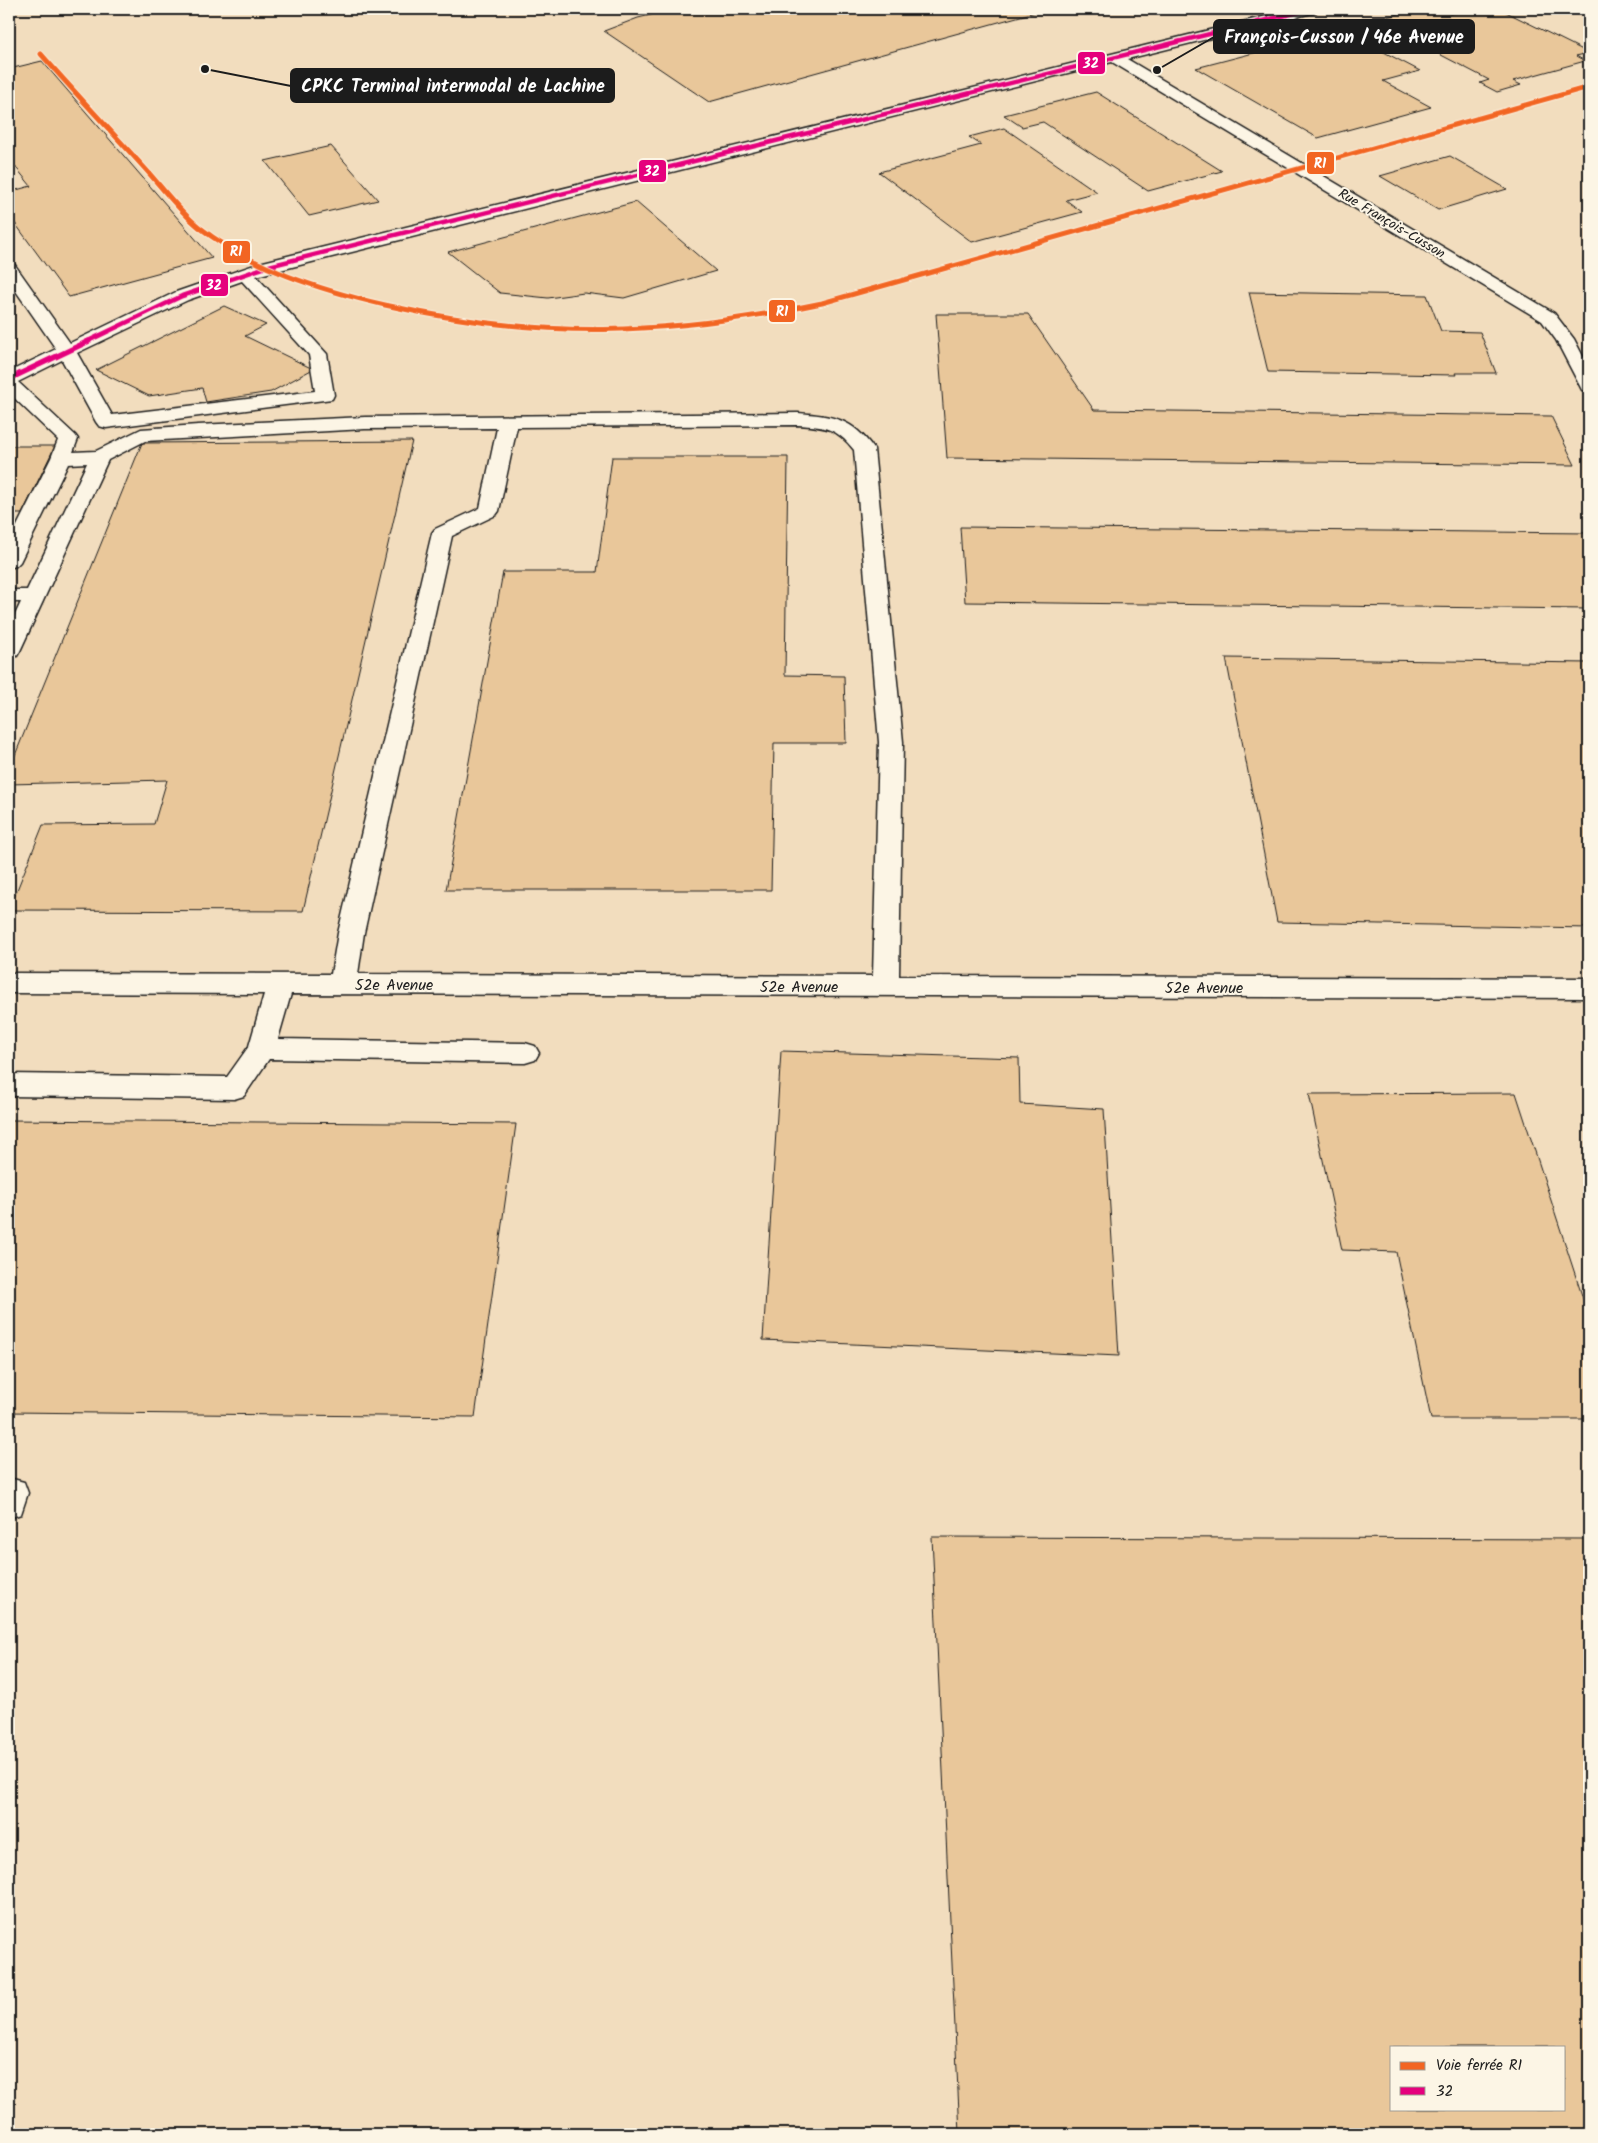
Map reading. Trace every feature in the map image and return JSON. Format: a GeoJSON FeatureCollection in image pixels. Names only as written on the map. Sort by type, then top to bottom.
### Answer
{"type":"FeatureCollection","features":[{"type":"Feature","properties":{"kind":"street"},"geometry":{"type":"LineString","coordinates":[[9,379],[182,296],[245,274],[287,262],[1311,9]]}},
{"type":"Feature","properties":{"kind":"street","name":"Rue François-Cusson"},"geometry":{"type":"LineString","coordinates":[[1115,58],[1548,317],[1573,339],[1589,386]]}},
{"type":"Feature","properties":{"kind":"street"},"geometry":{"type":"LineString","coordinates":[[9,270],[67,352],[106,422],[325,395],[318,354],[245,274]]}},
{"type":"Feature","properties":{"kind":"street"},"geometry":{"type":"LineString","coordinates":[[9,383],[68,439],[61,458],[9,562]]}},
{"type":"Feature","properties":{"kind":"street"},"geometry":{"type":"LineString","coordinates":[[61,458],[100,457],[141,435],[366,423],[789,420],[834,422],[850,431],[864,449],[891,742],[886,986]]}},
{"type":"Feature","properties":{"kind":"street"},"geometry":{"type":"LineString","coordinates":[[344,984],[352,933],[442,533],[489,511],[508,422]]}},
{"type":"Feature","properties":{"kind":"street"},"geometry":{"type":"LineString","coordinates":[[9,651],[100,457]]}},
{"type":"Feature","properties":{"kind":"street"},"geometry":{"type":"LineString","coordinates":[[35,508],[77,508]]}},
{"type":"Feature","properties":{"kind":"street"},"geometry":{"type":"LineString","coordinates":[[9,596],[35,596]]}},
{"type":"Feature","properties":{"kind":"street","name":"52e Avenue"},"geometry":{"type":"LineString","coordinates":[[9,983],[1589,988]]}},
{"type":"Feature","properties":{"kind":"street"},"geometry":{"type":"LineString","coordinates":[[9,1085],[234,1088],[262,1049],[280,984]]}},
{"type":"Feature","properties":{"kind":"street"},"geometry":{"type":"LineString","coordinates":[[262,1049],[525,1053]]}},
{"type":"Feature","properties":{"kind":"street"},"geometry":{"type":"LineString","coordinates":[[9,1492],[12,1492],[9,1503]]}},
{"type":"Feature","properties":{"kind":"shaded area"},"geometry":{"type":"Polygon","coordinates":[[[9,9],[1589,9],[1589,2134],[9,2134],[9,9]]]}},
{"type":"Feature","properties":{"kind":"building"},"geometry":{"type":"Polygon","coordinates":[[[676,9],[1046,9],[709,102],[604,31],[638,18],[676,9]]]}},
{"type":"Feature","properties":{"kind":"building"},"geometry":{"type":"Polygon","coordinates":[[[1420,9],[1439,9],[1450,14],[1472,9],[1500,9],[1589,53],[1576,56],[1585,61],[1513,81],[1521,85],[1497,92],[1480,83],[1489,80],[1374,20],[1420,9]]]}},
{"type":"Feature","properties":{"kind":"building"},"geometry":{"type":"Polygon","coordinates":[[[1342,30],[1420,71],[1383,81],[1431,107],[1318,138],[1196,68],[1342,30]]]}},
{"type":"Feature","properties":{"kind":"building"},"geometry":{"type":"Polygon","coordinates":[[[42,61],[212,258],[69,297],[9,215],[9,192],[31,186],[9,159],[9,69],[42,61]]]}},
{"type":"Feature","properties":{"kind":"building"},"geometry":{"type":"Polygon","coordinates":[[[1096,92],[1222,171],[1148,191],[1043,122],[1022,127],[1004,115],[1096,92]]]}},
{"type":"Feature","properties":{"kind":"building"},"geometry":{"type":"Polygon","coordinates":[[[1004,128],[1097,192],[1066,200],[1082,212],[972,242],[879,172],[981,145],[969,137],[1004,128]]]}},
{"type":"Feature","properties":{"kind":"building"},"geometry":{"type":"Polygon","coordinates":[[[331,146],[378,200],[309,216],[265,161],[331,146]]]}},
{"type":"Feature","properties":{"kind":"building"},"geometry":{"type":"Polygon","coordinates":[[[1450,156],[1507,189],[1438,210],[1380,176],[1450,156]]]}},
{"type":"Feature","properties":{"kind":"building"},"geometry":{"type":"Polygon","coordinates":[[[636,202],[716,271],[624,298],[584,293],[548,298],[500,293],[448,252],[636,202]]]}},
{"type":"Feature","properties":{"kind":"building"},"geometry":{"type":"Polygon","coordinates":[[[1249,292],[1427,295],[1441,331],[1480,332],[1496,373],[1455,373],[1456,375],[1268,372],[1249,292]]]}},
{"type":"Feature","properties":{"kind":"building"},"geometry":{"type":"Polygon","coordinates":[[[224,306],[266,325],[245,336],[313,369],[271,392],[206,402],[202,388],[149,396],[96,370],[224,306]]]}},
{"type":"Feature","properties":{"kind":"building"},"geometry":{"type":"Polygon","coordinates":[[[936,314],[1028,314],[1094,410],[1551,416],[1575,465],[947,458],[936,314]]]}},
{"type":"Feature","properties":{"kind":"building"},"geometry":{"type":"Polygon","coordinates":[[[412,441],[303,911],[9,910],[43,825],[154,824],[167,780],[9,784],[9,770],[142,443],[412,441]]]}},
{"type":"Feature","properties":{"kind":"building"},"geometry":{"type":"Polygon","coordinates":[[[9,446],[55,446],[22,514],[9,514],[9,446]]]}},
{"type":"Feature","properties":{"kind":"building"},"geometry":{"type":"Polygon","coordinates":[[[612,457],[788,457],[785,675],[844,676],[846,743],[774,743],[771,890],[446,890],[503,572],[597,572],[612,457]]]}},
{"type":"Feature","properties":{"kind":"building"},"geometry":{"type":"Polygon","coordinates":[[[960,527],[1589,533],[1589,609],[965,602],[960,527]]]}},
{"type":"Feature","properties":{"kind":"building"},"geometry":{"type":"Polygon","coordinates":[[[1226,658],[1589,663],[1589,928],[1277,922],[1226,658]]]}},
{"type":"Feature","properties":{"kind":"building"},"geometry":{"type":"Polygon","coordinates":[[[781,1051],[1019,1058],[1020,1104],[1104,1109],[1119,1356],[763,1340],[781,1051]]]}},
{"type":"Feature","properties":{"kind":"building"},"geometry":{"type":"Polygon","coordinates":[[[1516,1093],[1589,1317],[1589,1419],[1431,1419],[1396,1252],[1342,1250],[1309,1094],[1516,1093]]]}},
{"type":"Feature","properties":{"kind":"building"},"geometry":{"type":"Polygon","coordinates":[[[9,1120],[516,1124],[475,1417],[9,1412],[9,1120]]]}},
{"type":"Feature","properties":{"kind":"building"},"geometry":{"type":"Polygon","coordinates":[[[932,1537],[1589,1539],[1589,2134],[960,2134],[932,1537]]]}},
{"type":"Feature","properties":{"kind":"rail line","name":"R1"},"geometry":{"type":"LineString","coordinates":[[41,54],[185,215],[199,227],[235,251],[299,280],[363,300],[479,323],[536,329],[592,331],[706,324],[822,303],[1589,87]]}},
{"type":"Feature","properties":{"kind":"transit line","name":"32"},"geometry":{"type":"LineString","coordinates":[[9,379],[182,296],[269,266],[1311,9]]}},
{"type":"Feature","properties":{"kind":"place","name":"CPKC Terminal intermodal de Lachine"},"geometry":{"type":"Point","coordinates":[205,69]}},
{"type":"Feature","properties":{"kind":"place","name":"François-Cusson / 46e Avenue"},"geometry":{"type":"Point","coordinates":[1157,70]}}]}
